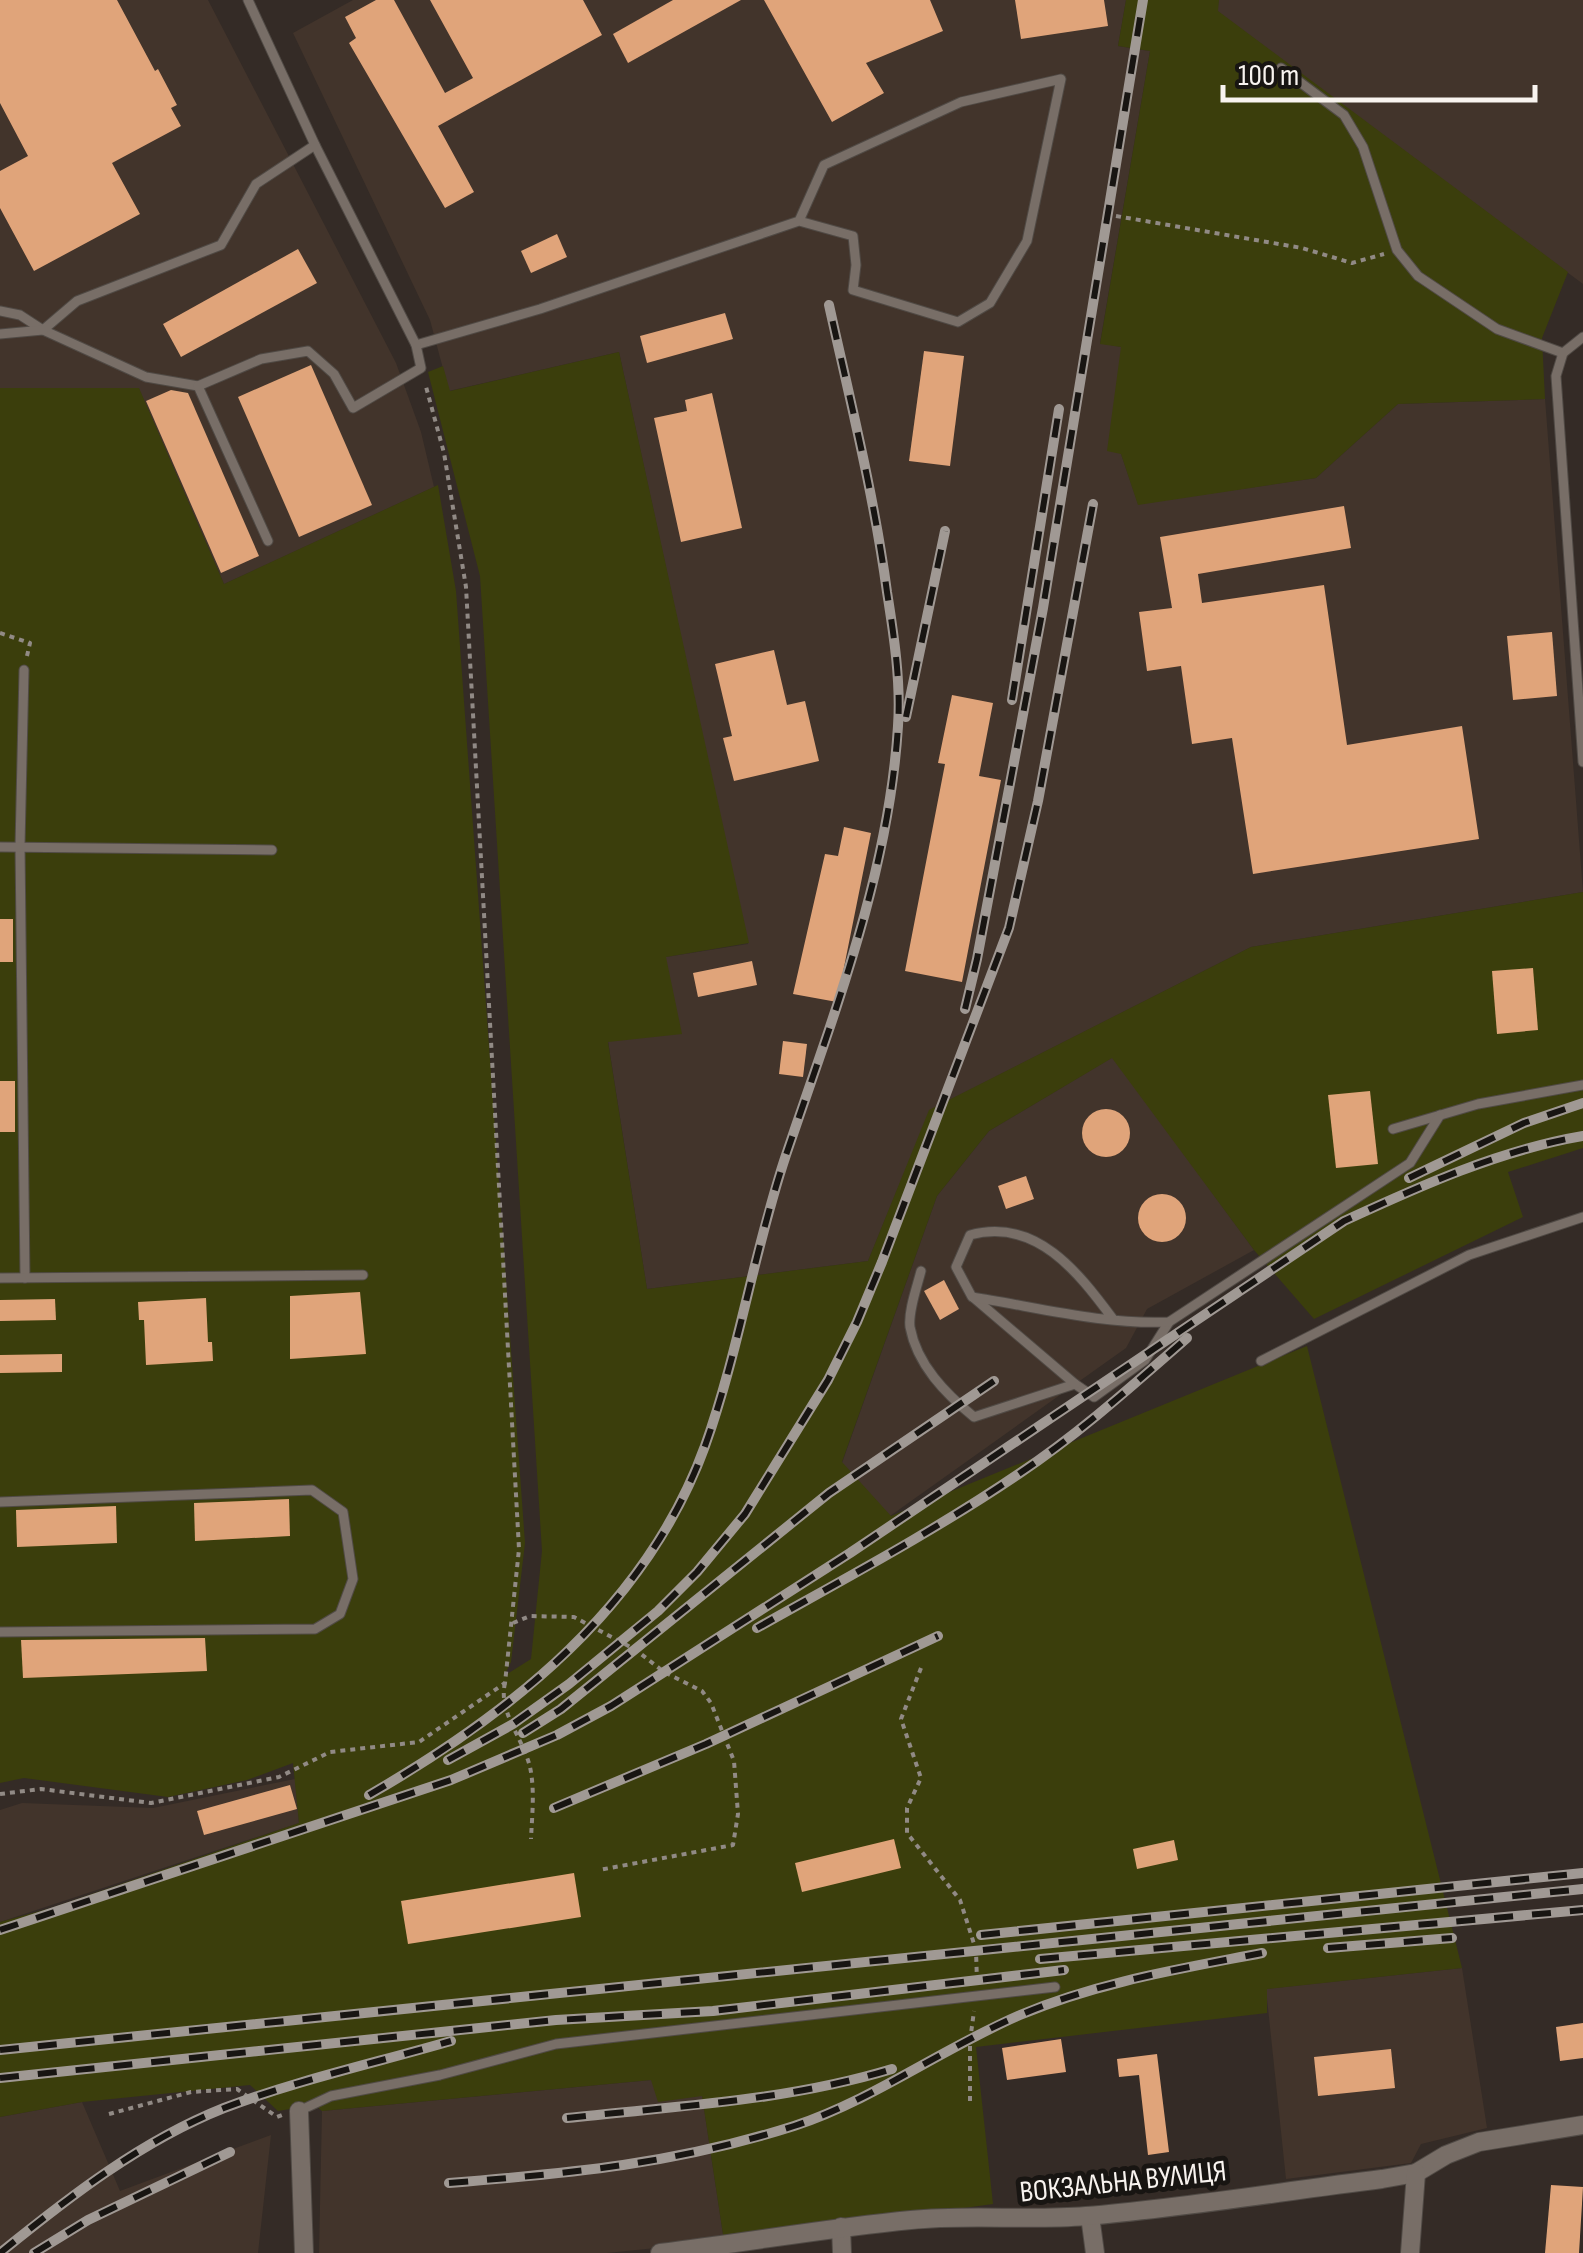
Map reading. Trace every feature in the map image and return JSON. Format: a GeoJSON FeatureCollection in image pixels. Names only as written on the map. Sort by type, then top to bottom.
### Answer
{"type":"FeatureCollection","features":[{"type":"Feature","properties":{"kind":"street"},"geometry":{"type":"LineString","coordinates":[[299,2111],[304,2253]]}},
{"type":"Feature","properties":{"kind":"street","name":"ВОКЗАЛЬНА ВУЛИЦЯ"},"geometry":{"type":"LineString","coordinates":[[660,2253],[917,2219],[1090,2216],[1416,2173],[1446,2154],[1479,2142],[1583,2125]]}},
{"type":"Feature","properties":{"kind":"street"},"geometry":{"type":"LineString","coordinates":[[1410,2253],[1416,2173]]}},
{"type":"Feature","properties":{"kind":"street"},"geometry":{"type":"LineString","coordinates":[[1090,2216],[1094,2253]]}},
{"type":"Feature","properties":{"kind":"street"},"geometry":{"type":"LineString","coordinates":[[841,2228],[842,2253]]}},
{"type":"Feature","properties":{"kind":"lane"},"geometry":{"type":"LineString","coordinates":[[0,311],[20,315],[43,330],[146,376],[198,386],[261,359],[308,352],[334,374],[354,408],[421,368],[416,345],[248,0]]}},
{"type":"Feature","properties":{"kind":"lane"},"geometry":{"type":"LineString","coordinates":[[1281,68],[1344,115],[1363,147],[1397,250],[1418,276],[1497,330],[1563,353]]}},
{"type":"Feature","properties":{"kind":"lane"},"geometry":{"type":"LineString","coordinates":[[416,345],[540,309],[799,221],[852,236],[856,265],[853,290],[958,322],[990,303],[1027,241],[1061,79],[961,102],[824,166],[799,221]]}},
{"type":"Feature","properties":{"kind":"lane"},"geometry":{"type":"LineString","coordinates":[[0,334],[43,330],[77,301],[221,246],[256,184],[315,144]]}},
{"type":"Feature","properties":{"kind":"lane"},"geometry":{"type":"LineString","coordinates":[[1583,337],[1563,353],[1556,376],[1583,762]]}},
{"type":"Feature","properties":{"kind":"lane"},"geometry":{"type":"LineString","coordinates":[[198,386],[268,540]]}},
{"type":"Feature","properties":{"kind":"lane"},"geometry":{"type":"LineString","coordinates":[[24,670],[20,846],[25,1278]]}},
{"type":"Feature","properties":{"kind":"lane"},"geometry":{"type":"LineString","coordinates":[[0,848],[272,850]]}},
{"type":"Feature","properties":{"kind":"lane"},"geometry":{"type":"LineString","coordinates":[[1393,1128],[1478,1104],[1583,1085]]}},
{"type":"Feature","properties":{"kind":"lane"},"geometry":{"type":"LineString","coordinates":[[1113,1319],[1072,1268],[1042,1242],[990,1230],[970,1235],[956,1267],[972,1296],[1094,1397],[1145,1360],[1169,1322],[1410,1164],[1440,1115]]}},
{"type":"Feature","properties":{"kind":"lane"},"geometry":{"type":"LineString","coordinates":[[1261,1362],[1469,1254],[1583,1217]]}},
{"type":"Feature","properties":{"kind":"lane"},"geometry":{"type":"LineString","coordinates":[[921,1271],[910,1324],[925,1365],[948,1396],[974,1418],[1075,1384]]}},
{"type":"Feature","properties":{"kind":"lane"},"geometry":{"type":"LineString","coordinates":[[0,1278],[364,1275]]}},
{"type":"Feature","properties":{"kind":"lane"},"geometry":{"type":"LineString","coordinates":[[972,1296],[1140,1323],[1169,1322]]}},
{"type":"Feature","properties":{"kind":"lane"},"geometry":{"type":"LineString","coordinates":[[0,1502],[312,1490],[343,1512],[353,1579],[340,1614],[315,1629],[0,1632]]}},
{"type":"Feature","properties":{"kind":"lane"},"geometry":{"type":"LineString","coordinates":[[299,2111],[332,2096],[440,2075],[556,2044],[1055,1987]]}},
{"type":"Feature","properties":{"kind":"path"},"geometry":{"type":"LineString","coordinates":[[1116,216],[1302,248],[1352,263],[1397,250]]}},
{"type":"Feature","properties":{"kind":"path"},"geometry":{"type":"LineString","coordinates":[[421,368],[444,453],[466,586],[519,1549],[504,1707],[530,1766],[530,1840]]}},
{"type":"Feature","properties":{"kind":"path"},"geometry":{"type":"LineString","coordinates":[[0,634],[30,643],[24,670]]}},
{"type":"Feature","properties":{"kind":"path"},"geometry":{"type":"LineString","coordinates":[[513,1623],[530,1616],[574,1617],[636,1650],[664,1672],[702,1690],[712,1703],[734,1762],[738,1814],[733,1845],[599,1870]]}},
{"type":"Feature","properties":{"kind":"path"},"geometry":{"type":"LineString","coordinates":[[921,1668],[901,1719],[921,1778],[907,1808],[907,1833],[960,1900],[976,1950],[979,1978],[973,1996],[970,2101]]}},
{"type":"Feature","properties":{"kind":"path"},"geometry":{"type":"LineString","coordinates":[[0,1794],[41,1789],[151,1803],[278,1778],[330,1752],[418,1742],[505,1683]]}},
{"type":"Feature","properties":{"kind":"path"},"geometry":{"type":"LineString","coordinates":[[109,2114],[191,2092],[237,2088],[276,2117],[299,2111]]}},
{"type":"Feature","properties":{"kind":"shaded area"},"geometry":{"type":"Polygon","coordinates":[[[0,0],[208,0],[396,363],[421,432],[434,487],[224,584],[139,389],[0,391],[0,0]]]}},
{"type":"Feature","properties":{"kind":"shaded area"},"geometry":{"type":"Polygon","coordinates":[[[353,0],[1126,0],[1118,46],[1150,51],[1100,343],[1121,347],[1121,454],[1138,504],[1316,478],[1398,404],[1545,399],[1583,892],[1251,947],[930,1110],[868,1261],[647,1289],[608,1041],[666,957],[748,944],[619,352],[449,391],[430,320],[293,33],[353,0]]]}},
{"type":"Feature","properties":{"kind":"shaded area"},"geometry":{"type":"Polygon","coordinates":[[[1126,0],[1219,0],[1218,11],[1568,272],[1542,338],[1545,399],[1398,404],[1316,478],[1138,505],[1121,454],[1107,451],[1121,347],[1100,344],[1150,51],[1118,46],[1126,0]]]}},
{"type":"Feature","properties":{"kind":"shaded area"},"geometry":{"type":"Polygon","coordinates":[[[1219,0],[1583,0],[1583,284],[1217,11],[1219,0]]]}},
{"type":"Feature","properties":{"kind":"shaded area"},"geometry":{"type":"Polygon","coordinates":[[[619,352],[749,943],[666,957],[682,1034],[608,1042],[647,1289],[868,1261],[929,1110],[1251,947],[1583,892],[1583,1148],[1508,1172],[1523,1217],[1314,1319],[1254,1250],[1112,1058],[989,1131],[937,1196],[842,1462],[891,1516],[1307,1346],[1462,1968],[1267,1989],[1267,2013],[976,2047],[993,2204],[724,2241],[702,2096],[658,2102],[651,2080],[322,2111],[315,2105],[278,2111],[250,2085],[82,2102],[0,2117],[0,1922],[299,1823],[293,1763],[247,1780],[168,1797],[24,1778],[0,1783],[0,388],[139,388],[224,584],[438,485],[456,591],[525,1543],[511,1662],[504,1676],[531,1659],[542,1551],[480,576],[428,372],[443,366],[450,391],[619,352]]]}},
{"type":"Feature","properties":{"kind":"shaded area"},"geometry":{"type":"Polygon","coordinates":[[[1113,1057],[1254,1250],[1147,1309],[1126,1348],[890,1516],[842,1463],[937,1196],[989,1131],[1113,1057]]]}},
{"type":"Feature","properties":{"kind":"shaded area"},"geometry":{"type":"Polygon","coordinates":[[[295,1779],[299,1823],[0,1922],[0,1810],[22,1803],[153,1808],[295,1779]]]}},
{"type":"Feature","properties":{"kind":"shaded area"},"geometry":{"type":"Polygon","coordinates":[[[1462,1968],[1487,2128],[1421,2144],[1411,2163],[1286,2179],[1266,1989],[1462,1968]]]}},
{"type":"Feature","properties":{"kind":"shaded area"},"geometry":{"type":"Polygon","coordinates":[[[651,2080],[702,2095],[724,2241],[607,2253],[319,2253],[322,2111],[651,2080]]]}},
{"type":"Feature","properties":{"kind":"shaded area"},"geometry":{"type":"Polygon","coordinates":[[[82,2102],[120,2191],[271,2135],[258,2253],[0,2253],[0,2117],[82,2102]]]}},
{"type":"Feature","properties":{"kind":"building"},"geometry":{"type":"Polygon","coordinates":[[[0,0],[117,0],[177,105],[171,108],[181,126],[112,163],[140,214],[34,271],[0,208],[0,171],[28,156],[0,103],[0,0]]]}},
{"type":"Feature","properties":{"kind":"building"},"geometry":{"type":"Polygon","coordinates":[[[376,0],[394,0],[445,93],[473,78],[430,0],[583,0],[602,35],[438,126],[474,192],[445,208],[349,43],[356,38],[345,17],[376,0]]]}},
{"type":"Feature","properties":{"kind":"building"},"geometry":{"type":"Polygon","coordinates":[[[673,0],[741,0],[628,63],[613,34],[673,0]]]}},
{"type":"Feature","properties":{"kind":"building"},"geometry":{"type":"Polygon","coordinates":[[[764,0],[930,0],[943,31],[866,63],[884,93],[832,122],[764,0]]]}},
{"type":"Feature","properties":{"kind":"building"},"geometry":{"type":"Polygon","coordinates":[[[1015,0],[1104,0],[1108,26],[1021,39],[1015,0]]]}},
{"type":"Feature","properties":{"kind":"building"},"geometry":{"type":"Polygon","coordinates":[[[557,234],[567,257],[531,273],[521,251],[557,234]]]}},
{"type":"Feature","properties":{"kind":"building"},"geometry":{"type":"Polygon","coordinates":[[[298,249],[317,283],[181,357],[163,324],[298,249]]]}},
{"type":"Feature","properties":{"kind":"building"},"geometry":{"type":"Polygon","coordinates":[[[725,313],[733,339],[647,363],[640,336],[725,313]]]}},
{"type":"Feature","properties":{"kind":"building"},"geometry":{"type":"Polygon","coordinates":[[[924,351],[964,356],[950,466],[909,461],[924,351]]]}},
{"type":"Feature","properties":{"kind":"building"},"geometry":{"type":"Polygon","coordinates":[[[311,365],[372,505],[299,537],[238,397],[311,365]]]}},
{"type":"Feature","properties":{"kind":"building"},"geometry":{"type":"Polygon","coordinates":[[[171,390],[188,393],[259,556],[221,573],[146,401],[171,390]]]}},
{"type":"Feature","properties":{"kind":"building"},"geometry":{"type":"Polygon","coordinates":[[[712,393],[742,528],[681,542],[654,418],[687,411],[685,400],[712,393]]]}},
{"type":"Feature","properties":{"kind":"building"},"geometry":{"type":"Polygon","coordinates":[[[1344,506],[1351,548],[1198,574],[1202,603],[1324,585],[1347,745],[1462,726],[1479,839],[1253,874],[1232,738],[1192,744],[1181,666],[1147,671],[1139,612],[1172,608],[1160,537],[1344,506]]]}},
{"type":"Feature","properties":{"kind":"building"},"geometry":{"type":"Polygon","coordinates":[[[1552,632],[1557,696],[1513,700],[1507,636],[1552,632]]]}},
{"type":"Feature","properties":{"kind":"building"},"geometry":{"type":"Polygon","coordinates":[[[774,650],[787,705],[805,701],[819,761],[734,781],[723,738],[732,736],[715,664],[774,650]]]}},
{"type":"Feature","properties":{"kind":"building"},"geometry":{"type":"Polygon","coordinates":[[[952,695],[993,703],[979,776],[1001,780],[962,982],[905,971],[945,764],[938,763],[952,695]]]}},
{"type":"Feature","properties":{"kind":"building"},"geometry":{"type":"Polygon","coordinates":[[[844,827],[871,833],[837,1002],[793,994],[825,854],[838,856],[844,827]]]}},
{"type":"Feature","properties":{"kind":"building"},"geometry":{"type":"Polygon","coordinates":[[[0,919],[13,919],[13,962],[0,962],[0,919]]]}},
{"type":"Feature","properties":{"kind":"building"},"geometry":{"type":"Polygon","coordinates":[[[752,961],[757,985],[698,997],[693,973],[752,961]]]}},
{"type":"Feature","properties":{"kind":"building"},"geometry":{"type":"Polygon","coordinates":[[[1533,968],[1538,1030],[1497,1034],[1492,971],[1533,968]]]}},
{"type":"Feature","properties":{"kind":"building"},"geometry":{"type":"Polygon","coordinates":[[[783,1041],[807,1044],[803,1077],[779,1074],[783,1041]]]}},
{"type":"Feature","properties":{"kind":"building"},"geometry":{"type":"Polygon","coordinates":[[[0,1081],[15,1081],[15,1132],[0,1132],[0,1081]]]}},
{"type":"Feature","properties":{"kind":"building"},"geometry":{"type":"Polygon","coordinates":[[[1370,1091],[1378,1164],[1336,1168],[1328,1095],[1370,1091]]]}},
{"type":"Feature","properties":{"kind":"building"},"geometry":{"type":"Polygon","coordinates":[[[1106,1109],[1123,1116],[1130,1133],[1123,1150],[1106,1157],[1089,1150],[1082,1133],[1089,1116],[1106,1109]]]}},
{"type":"Feature","properties":{"kind":"building"},"geometry":{"type":"Polygon","coordinates":[[[1026,1176],[1034,1199],[1006,1209],[998,1186],[1026,1176]]]}},
{"type":"Feature","properties":{"kind":"building"},"geometry":{"type":"Polygon","coordinates":[[[1162,1194],[1179,1201],[1186,1218],[1179,1235],[1162,1242],[1145,1235],[1138,1218],[1145,1201],[1162,1194]]]}},
{"type":"Feature","properties":{"kind":"building"},"geometry":{"type":"Polygon","coordinates":[[[944,1280],[959,1309],[940,1320],[924,1291],[944,1280]]]}},
{"type":"Feature","properties":{"kind":"building"},"geometry":{"type":"Polygon","coordinates":[[[360,1292],[366,1354],[290,1359],[290,1296],[360,1292]]]}},
{"type":"Feature","properties":{"kind":"building"},"geometry":{"type":"Polygon","coordinates":[[[206,1298],[213,1361],[146,1365],[144,1320],[139,1320],[138,1302],[206,1298]]]}},
{"type":"Feature","properties":{"kind":"building"},"geometry":{"type":"Polygon","coordinates":[[[55,1299],[56,1320],[0,1321],[0,1300],[55,1299]]]}},
{"type":"Feature","properties":{"kind":"building"},"geometry":{"type":"Polygon","coordinates":[[[62,1354],[62,1372],[0,1373],[0,1355],[62,1354]]]}},
{"type":"Feature","properties":{"kind":"building"},"geometry":{"type":"Polygon","coordinates":[[[289,1499],[290,1536],[195,1541],[194,1503],[289,1499]]]}},
{"type":"Feature","properties":{"kind":"building"},"geometry":{"type":"Polygon","coordinates":[[[116,1506],[117,1543],[17,1547],[16,1510],[116,1506]]]}},
{"type":"Feature","properties":{"kind":"building"},"geometry":{"type":"Polygon","coordinates":[[[205,1638],[207,1671],[23,1678],[21,1640],[205,1638]]]}},
{"type":"Feature","properties":{"kind":"building"},"geometry":{"type":"Polygon","coordinates":[[[290,1785],[297,1809],[204,1835],[197,1811],[290,1785]]]}},
{"type":"Feature","properties":{"kind":"building"},"geometry":{"type":"Polygon","coordinates":[[[894,1839],[901,1868],[802,1892],[795,1863],[894,1839]]]}},
{"type":"Feature","properties":{"kind":"building"},"geometry":{"type":"Polygon","coordinates":[[[1174,1840],[1178,1860],[1137,1869],[1133,1849],[1174,1840]]]}},
{"type":"Feature","properties":{"kind":"building"},"geometry":{"type":"Polygon","coordinates":[[[574,1873],[581,1917],[408,1944],[401,1901],[574,1873]]]}},
{"type":"Feature","properties":{"kind":"building"},"geometry":{"type":"Polygon","coordinates":[[[1583,2023],[1583,2058],[1560,2061],[1556,2027],[1583,2023]]]}},
{"type":"Feature","properties":{"kind":"building"},"geometry":{"type":"Polygon","coordinates":[[[1061,2039],[1066,2072],[1007,2080],[1002,2048],[1061,2039]]]}},
{"type":"Feature","properties":{"kind":"building"},"geometry":{"type":"Polygon","coordinates":[[[1391,2049],[1395,2088],[1318,2096],[1314,2057],[1391,2049]]]}},
{"type":"Feature","properties":{"kind":"building"},"geometry":{"type":"Polygon","coordinates":[[[1157,2054],[1169,2152],[1148,2155],[1139,2075],[1119,2077],[1117,2059],[1157,2054]]]}},
{"type":"Feature","properties":{"kind":"building"},"geometry":{"type":"Polygon","coordinates":[[[1551,2185],[1583,2187],[1579,2253],[1545,2253],[1551,2185]]]}},
{"type":"Feature","properties":{"kind":"railway"},"geometry":{"type":"LineString","coordinates":[[965,1009],[1043,608],[1143,0]]}},
{"type":"Feature","properties":{"kind":"railway"},"geometry":{"type":"LineString","coordinates":[[369,1795],[474,1728],[523,1691],[611,1605],[680,1504],[717,1410],[775,1191],[856,944],[893,781],[899,709],[894,642],[882,556],[829,305]]}},
{"type":"Feature","properties":{"kind":"railway"},"geometry":{"type":"LineString","coordinates":[[1012,700],[1059,409]]}},
{"type":"Feature","properties":{"kind":"railway"},"geometry":{"type":"LineString","coordinates":[[448,1760],[513,1724],[658,1611],[745,1514],[828,1380],[882,1262],[1009,928],[1038,801],[1093,504]]}},
{"type":"Feature","properties":{"kind":"railway"},"geometry":{"type":"LineString","coordinates":[[906,717],[945,531]]}},
{"type":"Feature","properties":{"kind":"railway"},"geometry":{"type":"LineString","coordinates":[[1409,1178],[1524,1123],[1583,1103]]}},
{"type":"Feature","properties":{"kind":"railway"},"geometry":{"type":"LineString","coordinates":[[0,1930],[451,1780],[557,1735],[611,1706],[850,1553],[1344,1221],[1491,1160],[1583,1136]]}},
{"type":"Feature","properties":{"kind":"railway"},"geometry":{"type":"LineString","coordinates":[[757,1628],[923,1534],[1020,1473],[1085,1425],[1187,1338]]}},
{"type":"Feature","properties":{"kind":"railway"},"geometry":{"type":"LineString","coordinates":[[523,1733],[561,1709],[829,1493],[994,1381]]}},
{"type":"Feature","properties":{"kind":"railway"},"geometry":{"type":"LineString","coordinates":[[554,1808],[706,1744],[938,1636]]}},
{"type":"Feature","properties":{"kind":"railway"},"geometry":{"type":"LineString","coordinates":[[981,1935],[1583,1873]]}},
{"type":"Feature","properties":{"kind":"railway"},"geometry":{"type":"LineString","coordinates":[[0,2050],[1583,1889]]}},
{"type":"Feature","properties":{"kind":"railway"},"geometry":{"type":"LineString","coordinates":[[1040,1959],[1583,1910]]}},
{"type":"Feature","properties":{"kind":"railway"},"geometry":{"type":"LineString","coordinates":[[1328,1948],[1452,1938]]}},
{"type":"Feature","properties":{"kind":"railway"},"geometry":{"type":"LineString","coordinates":[[449,2183],[623,2165],[750,2139],[852,2102],[991,2028],[1049,2004],[1140,1978],[1262,1953]]}},
{"type":"Feature","properties":{"kind":"railway"},"geometry":{"type":"LineString","coordinates":[[0,2078],[556,2020],[713,2011],[1064,1970]]}},
{"type":"Feature","properties":{"kind":"railway"},"geometry":{"type":"LineString","coordinates":[[0,2253],[107,2172],[193,2121],[280,2089],[451,2041]]}},
{"type":"Feature","properties":{"kind":"railway"},"geometry":{"type":"LineString","coordinates":[[567,2118],[772,2095],[892,2069]]}},
{"type":"Feature","properties":{"kind":"railway"},"geometry":{"type":"LineString","coordinates":[[34,2253],[88,2220],[230,2152]]}}]}
